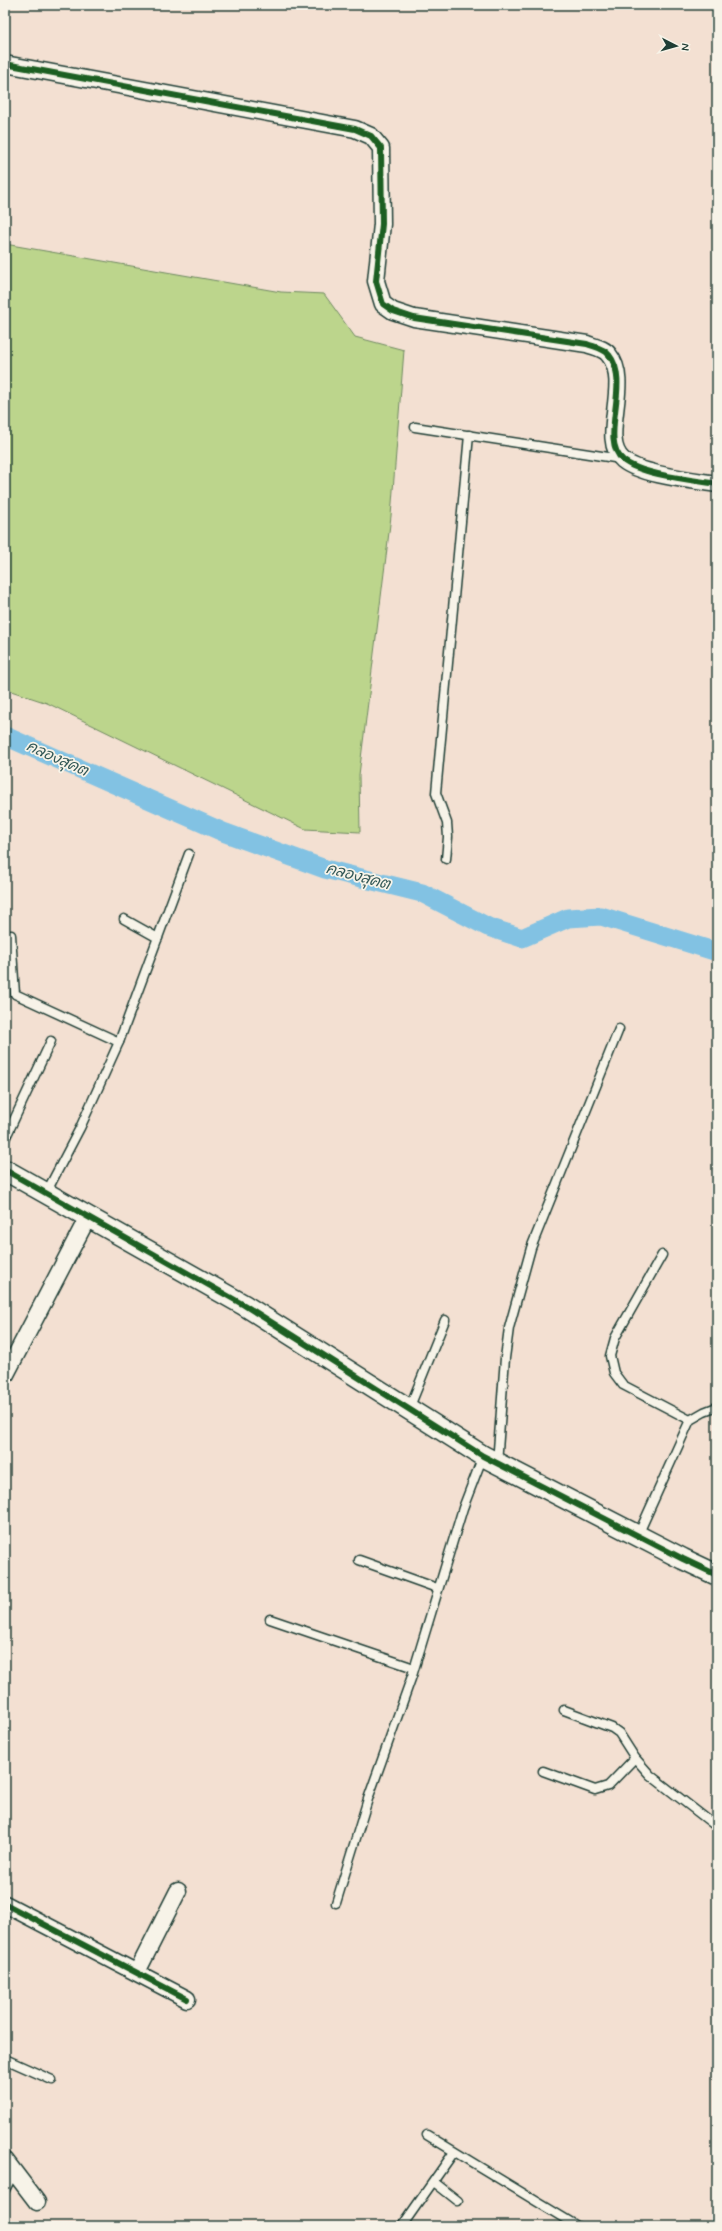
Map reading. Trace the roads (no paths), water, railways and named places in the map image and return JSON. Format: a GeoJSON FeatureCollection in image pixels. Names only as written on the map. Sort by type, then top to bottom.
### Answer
{"type":"FeatureCollection","features":[{"type":"Feature","properties":{"kind":"street"},"geometry":{"type":"LineString","coordinates":[[5,64],[355,129],[371,136],[381,148],[382,224],[376,281],[383,304],[393,311],[414,318],[587,344],[602,349],[609,354],[616,368],[618,382],[614,443],[622,459],[649,471],[717,484]]}},
{"type":"Feature","properties":{"kind":"street"},"geometry":{"type":"LineString","coordinates":[[6,1173],[45,1193],[244,1305],[490,1460],[637,1536],[717,1575]]}},
{"type":"Feature","properties":{"kind":"street"},"geometry":{"type":"LineString","coordinates":[[5,1376],[88,1217]]}},
{"type":"Feature","properties":{"kind":"street"},"geometry":{"type":"LineString","coordinates":[[137,1972],[178,1891]]}},
{"type":"Feature","properties":{"kind":"street"},"geometry":{"type":"LineString","coordinates":[[5,1904],[187,1998]]}},
{"type":"Feature","properties":{"kind":"street"},"geometry":{"type":"LineString","coordinates":[[10,2166],[37,2202]]}},
{"type":"Feature","properties":{"kind":"lane"},"geometry":{"type":"LineString","coordinates":[[415,427],[622,459]]}},
{"type":"Feature","properties":{"kind":"lane"},"geometry":{"type":"LineString","coordinates":[[446,859],[448,837],[447,823],[436,793],[469,435]]}},
{"type":"Feature","properties":{"kind":"lane"},"geometry":{"type":"LineString","coordinates":[[45,1193],[80,1128],[119,1042],[189,854]]}},
{"type":"Feature","properties":{"kind":"lane"},"geometry":{"type":"LineString","coordinates":[[124,919],[158,938]]}},
{"type":"Feature","properties":{"kind":"lane"},"geometry":{"type":"LineString","coordinates":[[11,935],[15,994],[119,1042]]}},
{"type":"Feature","properties":{"kind":"lane"},"geometry":{"type":"LineString","coordinates":[[336,1903],[368,1799],[414,1668],[462,1508],[490,1460],[509,1328],[531,1248],[619,1029]]}},
{"type":"Feature","properties":{"kind":"lane"},"geometry":{"type":"LineString","coordinates":[[5,1139],[51,1041]]}},
{"type":"Feature","properties":{"kind":"lane"},"geometry":{"type":"LineString","coordinates":[[662,1255],[615,1338],[610,1356],[614,1373],[623,1385],[690,1420]]}},
{"type":"Feature","properties":{"kind":"lane"},"geometry":{"type":"LineString","coordinates":[[409,1409],[445,1320]]}},
{"type":"Feature","properties":{"kind":"lane"},"geometry":{"type":"LineString","coordinates":[[637,1536],[690,1420],[717,1407]]}},
{"type":"Feature","properties":{"kind":"lane"},"geometry":{"type":"LineString","coordinates":[[359,1560],[437,1588]]}},
{"type":"Feature","properties":{"kind":"lane"},"geometry":{"type":"LineString","coordinates":[[270,1619],[414,1668]]}},
{"type":"Feature","properties":{"kind":"lane"},"geometry":{"type":"LineString","coordinates":[[564,1710],[612,1728],[619,1733],[635,1758],[650,1775],[717,1827]]}},
{"type":"Feature","properties":{"kind":"lane"},"geometry":{"type":"LineString","coordinates":[[543,1771],[595,1790],[608,1786],[635,1758]]}},
{"type":"Feature","properties":{"kind":"lane"},"geometry":{"type":"LineString","coordinates":[[5,2059],[52,2080]]}},
{"type":"Feature","properties":{"kind":"lane"},"geometry":{"type":"LineString","coordinates":[[427,2135],[577,2226]]}},
{"type":"Feature","properties":{"kind":"lane"},"geometry":{"type":"LineString","coordinates":[[402,2226],[454,2152]]}},
{"type":"Feature","properties":{"kind":"lane"},"geometry":{"type":"LineString","coordinates":[[5,2190],[10,2166]]}},
{"type":"Feature","properties":{"kind":"lane"},"geometry":{"type":"LineString","coordinates":[[434,2182],[458,2201]]}},
{"type":"Feature","properties":{"kind":"waterway","name":"คลองสุคต"},"geometry":{"type":"LineString","coordinates":[[5,736],[223,832],[325,869],[422,893],[488,927],[522,938],[568,918],[601,916],[717,952]]}}]}
